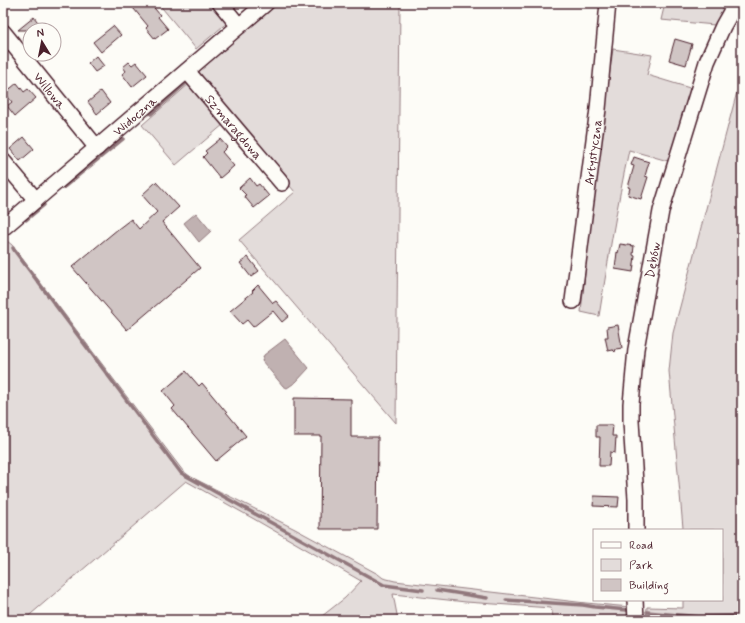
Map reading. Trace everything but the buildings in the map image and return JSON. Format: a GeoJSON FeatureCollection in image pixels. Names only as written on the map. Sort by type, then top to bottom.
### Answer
{"type":"FeatureCollection","features":[{"type":"Feature","properties":{"kind":"street"},"geometry":{"type":"LineString","coordinates":[[220,3],[239,26]]}},
{"type":"Feature","properties":{"kind":"street","name":"Widoczna"},"geometry":{"type":"LineString","coordinates":[[3,228],[266,3]]}},
{"type":"Feature","properties":{"kind":"street","name":"Artystyczna"},"geometry":{"type":"LineString","coordinates":[[573,301],[597,116],[608,3]]}},
{"type":"Feature","properties":{"kind":"street","name":"Dębów"},"geometry":{"type":"LineString","coordinates":[[636,529],[631,404],[636,349],[658,226],[661,211],[707,62],[723,26],[736,3]]}},
{"type":"Feature","properties":{"kind":"street","name":"Willowa"},"geometry":{"type":"LineString","coordinates":[[3,32],[98,148]]}},
{"type":"Feature","properties":{"kind":"street","name":"Szmaragdowa"},"geometry":{"type":"LineString","coordinates":[[187,71],[282,183]]}},
{"type":"Feature","properties":{"kind":"street"},"geometry":{"type":"LineString","coordinates":[[3,161],[36,200]]}},
{"type":"Feature","properties":{"kind":"street"},"geometry":{"type":"LineString","coordinates":[[635,601],[636,620]]}},
{"type":"Feature","properties":{"kind":"green space"},"geometry":{"type":"Polygon","coordinates":[[[158,3],[214,3],[229,21],[196,49],[158,3]]]}},
{"type":"Feature","properties":{"kind":"green space"},"geometry":{"type":"Polygon","coordinates":[[[279,3],[400,3],[396,423],[239,240],[295,192],[196,74],[279,3]]]}},
{"type":"Feature","properties":{"kind":"green space"},"geometry":{"type":"Polygon","coordinates":[[[665,3],[728,3],[715,25],[661,20],[665,3]]]}},
{"type":"Feature","properties":{"kind":"green space"},"geometry":{"type":"Polygon","coordinates":[[[613,49],[652,55],[647,75],[693,89],[668,161],[629,150],[599,316],[581,312],[595,178],[613,49]]]}},
{"type":"Feature","properties":{"kind":"green space"},"geometry":{"type":"Polygon","coordinates":[[[742,73],[742,620],[646,620],[647,607],[683,608],[683,601],[723,601],[723,529],[681,529],[683,528],[669,371],[673,333],[742,73]]]}},
{"type":"Feature","properties":{"kind":"green space"},"geometry":{"type":"Polygon","coordinates":[[[190,83],[224,124],[176,165],[142,125],[190,83]]]}},
{"type":"Feature","properties":{"kind":"green space"},"geometry":{"type":"Polygon","coordinates":[[[3,241],[7,241],[12,245],[183,471],[191,477],[295,529],[383,578],[395,581],[630,607],[632,620],[554,620],[551,608],[466,602],[393,594],[398,620],[317,620],[345,598],[361,581],[186,481],[24,620],[3,620],[3,241]]]}},
{"type":"Feature","properties":{"kind":"shaded area"},"geometry":{"type":"Polygon","coordinates":[[[196,213],[211,231],[199,242],[184,223],[196,213]]]}},
{"type":"Feature","properties":{"kind":"shaded area"},"geometry":{"type":"Polygon","coordinates":[[[285,339],[309,368],[296,382],[287,388],[283,386],[262,361],[264,355],[285,339]]]}},
{"type":"Feature","properties":{"kind":"waterway"},"geometry":{"type":"LineString","coordinates":[[151,114],[185,84]]}},
{"type":"Feature","properties":{"kind":"waterway"},"geometry":{"type":"LineString","coordinates":[[63,188],[123,139]]}},
{"type":"Feature","properties":{"kind":"waterway"},"geometry":{"type":"LineString","coordinates":[[26,220],[44,205]]}},
{"type":"Feature","properties":{"kind":"waterway"},"geometry":{"type":"LineString","coordinates":[[13,248],[181,473],[384,585],[423,590]]}},
{"type":"Feature","properties":{"kind":"waterway"},"geometry":{"type":"LineString","coordinates":[[437,590],[487,598]]}},
{"type":"Feature","properties":{"kind":"waterway"},"geometry":{"type":"LineString","coordinates":[[506,600],[583,605],[627,610]]}},
{"type":"Feature","properties":{"kind":"waterway"},"geometry":{"type":"LineString","coordinates":[[647,612],[701,617],[742,616]]}}]}
